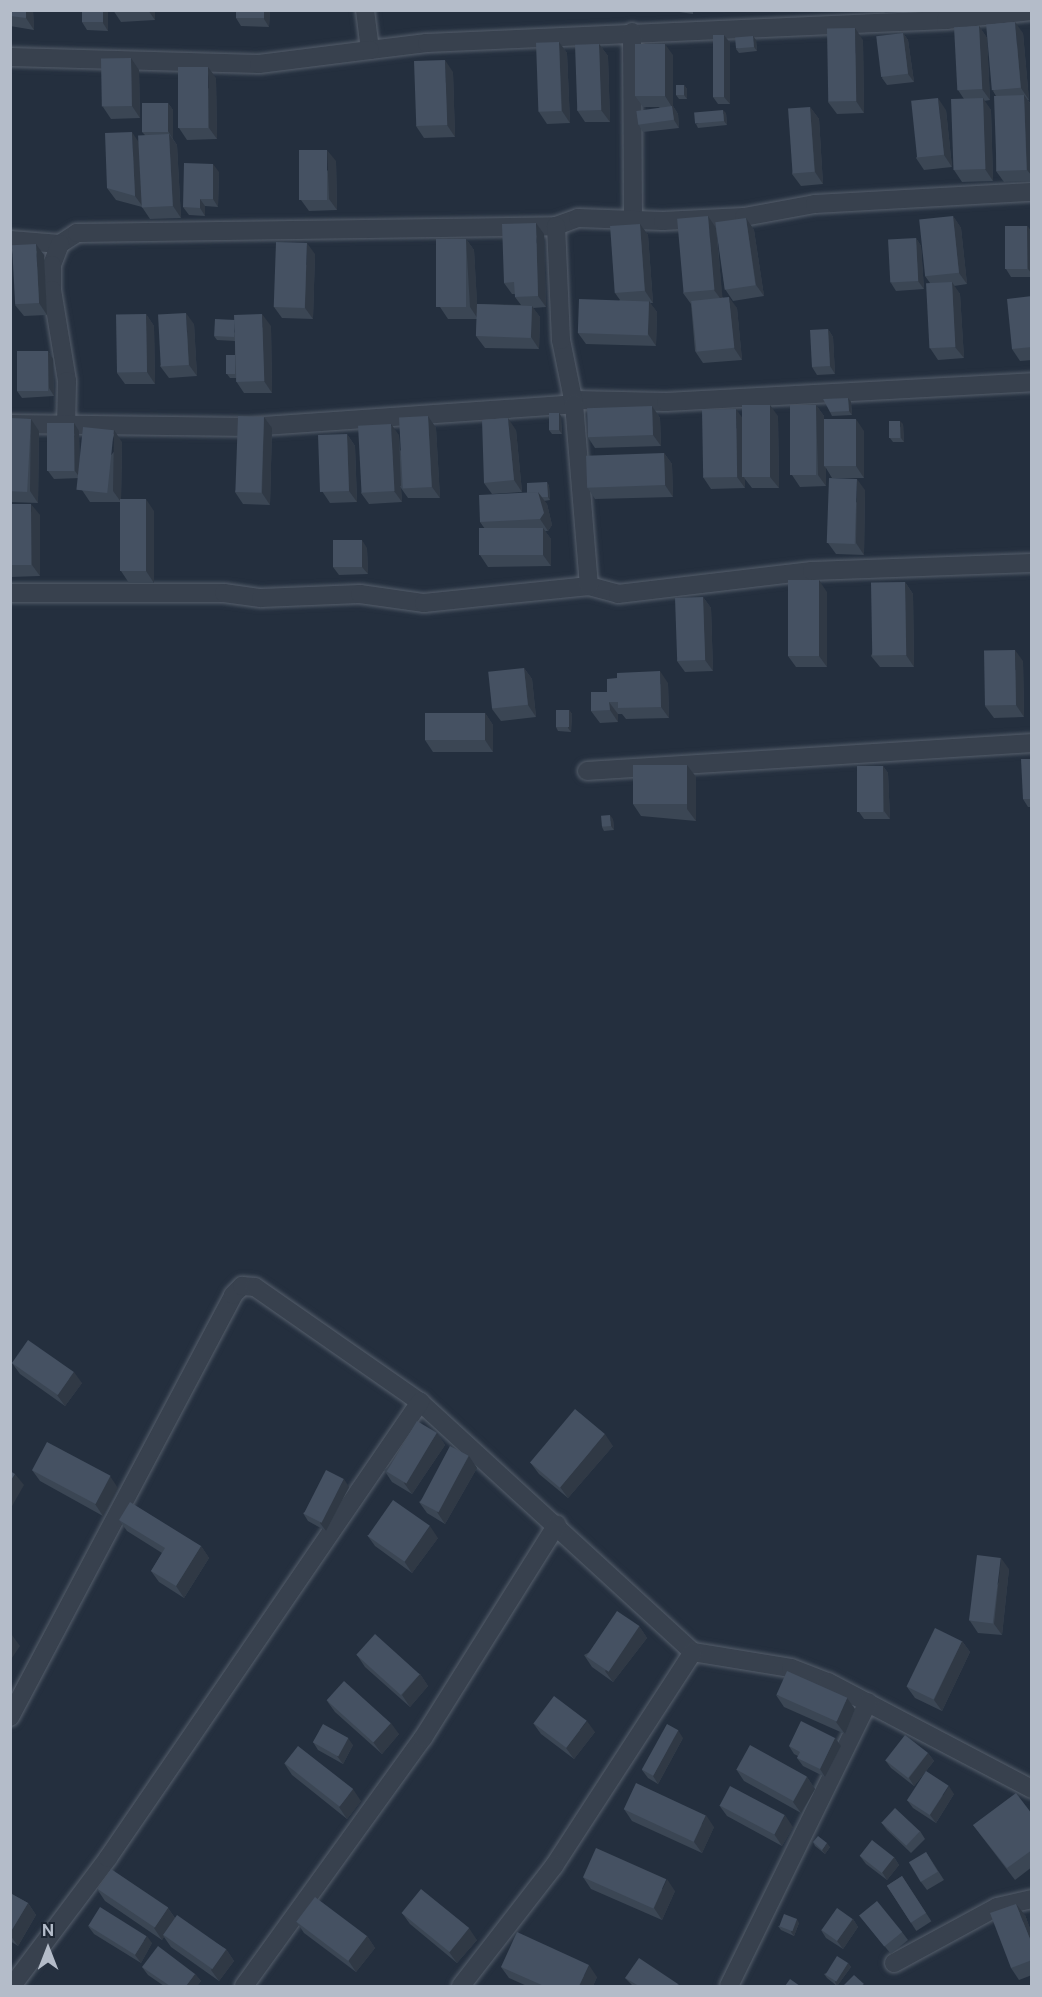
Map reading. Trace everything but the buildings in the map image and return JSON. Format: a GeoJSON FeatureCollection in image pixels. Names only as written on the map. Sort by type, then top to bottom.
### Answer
{"type":"FeatureCollection","features":[{"type":"Feature","properties":{"kind":"street"},"geometry":{"type":"LineString","coordinates":[[365,10],[370,50]]}},
{"type":"Feature","properties":{"kind":"street"},"geometry":{"type":"LineString","coordinates":[[10,57],[259,64],[370,50],[859,16],[1032,11]]}},
{"type":"Feature","properties":{"kind":"street"},"geometry":{"type":"LineString","coordinates":[[632,32],[633,217]]}},
{"type":"Feature","properties":{"kind":"street"},"geometry":{"type":"LineString","coordinates":[[66,427],[67,381],[52,290],[52,265],[60,244],[77,233],[228,235],[556,226],[578,218],[744,217],[815,204],[1032,192]]}},
{"type":"Feature","properties":{"kind":"street"},"geometry":{"type":"LineString","coordinates":[[556,226],[561,340],[574,402],[589,586]]}},
{"type":"Feature","properties":{"kind":"street"},"geometry":{"type":"LineString","coordinates":[[10,240],[60,244]]}},
{"type":"Feature","properties":{"kind":"street"},"geometry":{"type":"LineString","coordinates":[[10,424],[66,427],[249,427],[574,402],[666,402],[1032,382]]}},
{"type":"Feature","properties":{"kind":"street"},"geometry":{"type":"LineString","coordinates":[[10,593],[224,593],[261,598],[360,594],[424,603],[589,586],[618,594],[812,571],[1032,563]]}},
{"type":"Feature","properties":{"kind":"street"},"geometry":{"type":"LineString","coordinates":[[587,771],[1032,743]]}},
{"type":"Feature","properties":{"kind":"street"},"geometry":{"type":"LineString","coordinates":[[10,1717],[237,1289],[255,1287],[420,1402],[557,1524],[693,1652],[791,1668],[868,1702],[1032,1789]]}},
{"type":"Feature","properties":{"kind":"street"},"geometry":{"type":"LineString","coordinates":[[12,1986],[108,1858],[420,1402]]}},
{"type":"Feature","properties":{"kind":"street"},"geometry":{"type":"LineString","coordinates":[[244,1986],[417,1747],[557,1524]]}},
{"type":"Feature","properties":{"kind":"street"},"geometry":{"type":"LineString","coordinates":[[461,1986],[554,1866],[693,1652]]}},
{"type":"Feature","properties":{"kind":"street"},"geometry":{"type":"LineString","coordinates":[[729,1986],[868,1702]]}},
{"type":"Feature","properties":{"kind":"street"},"geometry":{"type":"LineString","coordinates":[[894,1963],[997,1907],[1032,1899]]}}]}
